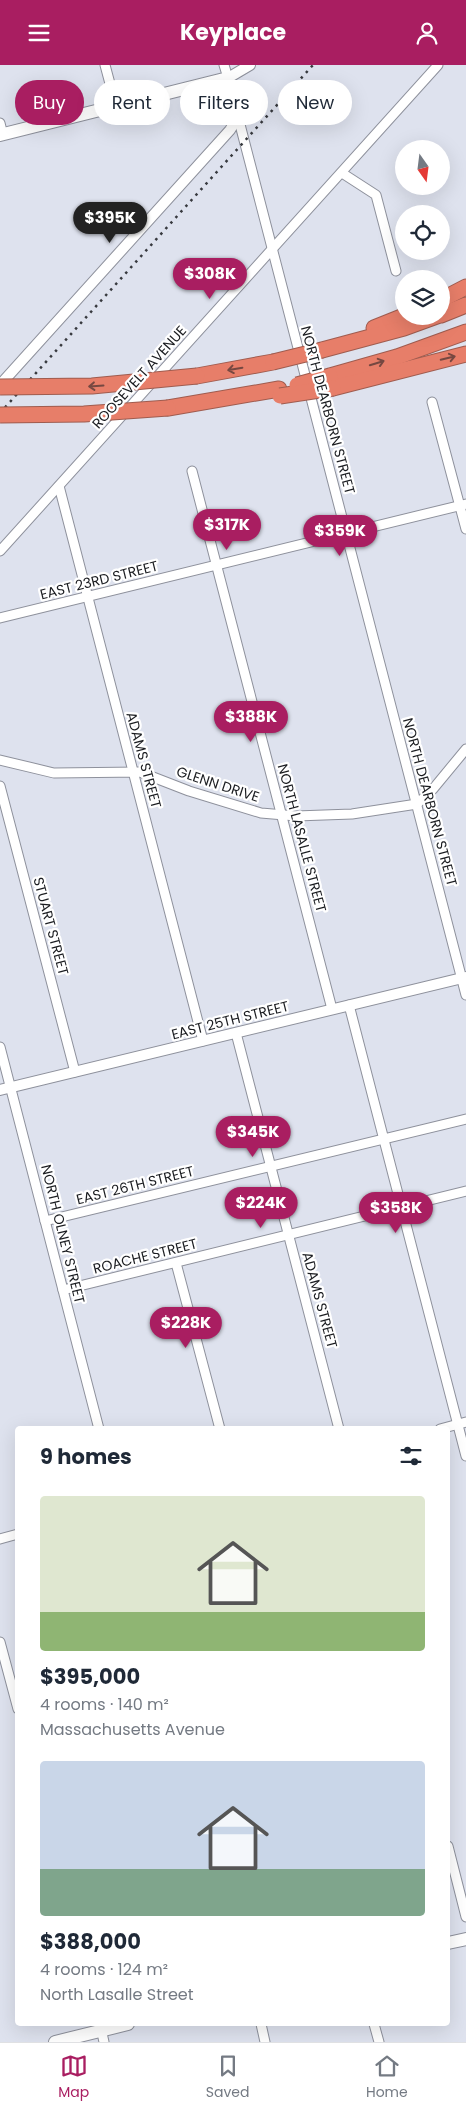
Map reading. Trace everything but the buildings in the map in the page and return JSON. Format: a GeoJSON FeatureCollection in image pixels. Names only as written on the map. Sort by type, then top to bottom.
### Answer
{"type":"FeatureCollection","features":[{"type":"Feature","properties":{"kind":"highway"},"geometry":{"type":"LineString","coordinates":[[450,295],[466,287]]}},
{"type":"Feature","properties":{"kind":"highway"},"geometry":{"type":"LineString","coordinates":[[450,311],[466,305]]}},
{"type":"Feature","properties":{"kind":"highway"},"geometry":{"type":"LineString","coordinates":[[322,350],[395,320]]}},
{"type":"Feature","properties":{"kind":"highway"},"geometry":{"type":"LineString","coordinates":[[0,386],[92,386],[197,376],[273,362],[412,325]]}},
{"type":"Feature","properties":{"kind":"highway"},"geometry":{"type":"LineString","coordinates":[[332,382],[466,332]]}},
{"type":"Feature","properties":{"kind":"highway"},"geometry":{"type":"LineString","coordinates":[[0,415],[84,414],[168,407],[280,392],[466,354]]}},
{"type":"Feature","properties":{"kind":"main road"},"geometry":{"type":"LineString","coordinates":[[170,92],[228,78]]}},
{"type":"Feature","properties":{"kind":"main road"},"geometry":{"type":"LineString","coordinates":[[1,131],[94,111]]}},
{"type":"Feature","properties":{"kind":"main road"},"geometry":{"type":"LineString","coordinates":[[450,1943],[466,1939]]}},
{"type":"Feature","properties":{"kind":"main road"},"geometry":{"type":"LineString","coordinates":[[55,2042],[122,2026]]}},
{"type":"Feature","properties":{"kind":"street"},"geometry":{"type":"LineString","coordinates":[[105,65],[109,80]]}},
{"type":"Feature","properties":{"kind":"street","name":"NORTH DEARBORN STREET"},"geometry":{"type":"LineString","coordinates":[[224,65],[228,78]]}},
{"type":"Feature","properties":{"kind":"street"},"geometry":{"type":"LineString","coordinates":[[228,78],[250,65]]}},
{"type":"Feature","properties":{"kind":"street","name":"ROOSEVELT AVENUE"},"geometry":{"type":"LineString","coordinates":[[0,551],[438,65]]}},
{"type":"Feature","properties":{"kind":"street"},"geometry":{"type":"LineString","coordinates":[[0,386],[230,131],[233,125]]}},
{"type":"Feature","properties":{"kind":"street","name":"NORTH DEARBORN STREET"},"geometry":{"type":"LineString","coordinates":[[240,125],[464,978],[466,995]]}},
{"type":"Feature","properties":{"kind":"street"},"geometry":{"type":"LineString","coordinates":[[342,173],[376,195],[396,270]]}},
{"type":"Feature","properties":{"kind":"street"},"geometry":{"type":"LineString","coordinates":[[432,402],[463,505],[466,529]]}},
{"type":"Feature","properties":{"kind":"street","name":"NORTH LASALLE STREET"},"geometry":{"type":"LineString","coordinates":[[192,471],[332,1009]]}},
{"type":"Feature","properties":{"kind":"street","name":"ADAMS STREET"},"geometry":{"type":"LineString","coordinates":[[59,486],[203,1041]]}},
{"type":"Feature","properties":{"kind":"street","name":"EAST 23RD STREET"},"geometry":{"type":"LineString","coordinates":[[0,618],[463,505]]}},
{"type":"Feature","properties":{"kind":"street"},"geometry":{"type":"LineString","coordinates":[[417,804],[466,749]]}},
{"type":"Feature","properties":{"kind":"street","name":"GLENN DRIVE"},"geometry":{"type":"LineString","coordinates":[[0,760],[54,773],[140,772],[206,796],[261,813],[283,816],[352,814],[417,804]]}},
{"type":"Feature","properties":{"kind":"street","name":"STUART STREET"},"geometry":{"type":"LineString","coordinates":[[0,786],[74,1072]]}},
{"type":"Feature","properties":{"kind":"street","name":"EAST 25TH STREET"},"geometry":{"type":"LineString","coordinates":[[0,1090],[464,978]]}},
{"type":"Feature","properties":{"kind":"street"},"geometry":{"type":"LineString","coordinates":[[349,1005],[401,1208],[462,1423],[466,1456]]}},
{"type":"Feature","properties":{"kind":"street","name":"ADAMS STREET"},"geometry":{"type":"LineString","coordinates":[[236,1033],[338,1426]]}},
{"type":"Feature","properties":{"kind":"street","name":"NORTH OLNEY STREET"},"geometry":{"type":"LineString","coordinates":[[0,1047],[98,1426]]}},
{"type":"Feature","properties":{"kind":"street","name":"EAST 26TH STREET"},"geometry":{"type":"LineString","coordinates":[[45,1221],[466,1119]]}},
{"type":"Feature","properties":{"kind":"street","name":"ROACHE STREET"},"geometry":{"type":"LineString","coordinates":[[63,1290],[466,1191]]}},
{"type":"Feature","properties":{"kind":"street"},"geometry":{"type":"LineString","coordinates":[[176,1263],[219,1426]]}},
{"type":"Feature","properties":{"kind":"street"},"geometry":{"type":"LineString","coordinates":[[0,1539],[15,1536]]}},
{"type":"Feature","properties":{"kind":"street"},"geometry":{"type":"LineString","coordinates":[[0,1642],[15,1698]]}},
{"type":"Feature","properties":{"kind":"street"},"geometry":{"type":"LineString","coordinates":[[450,1854],[466,1917]]}},
{"type":"Feature","properties":{"kind":"street"},"geometry":{"type":"LineString","coordinates":[[261,2026],[265,2042]]}},
{"type":"Feature","properties":{"kind":"street"},"geometry":{"type":"LineString","coordinates":[[374,2026],[378,2042]]}},
{"type":"Feature","properties":{"kind":"railway"},"geometry":{"type":"LineString","coordinates":[[0,413],[313,65]]}}]}
